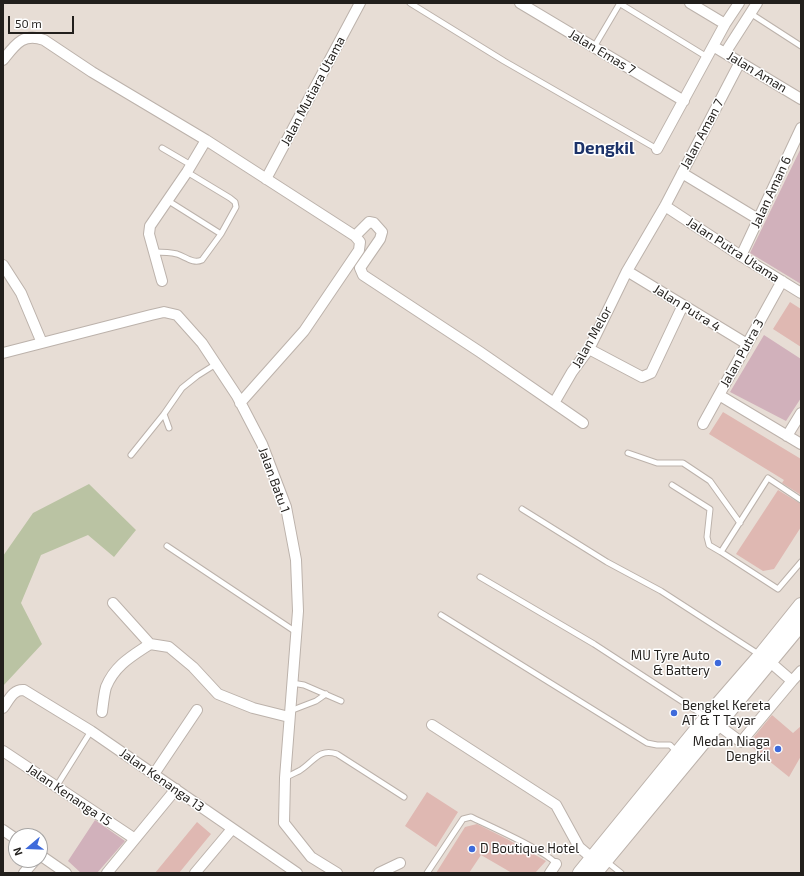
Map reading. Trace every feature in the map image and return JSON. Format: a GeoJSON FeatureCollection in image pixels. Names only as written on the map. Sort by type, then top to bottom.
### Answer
{"type":"FeatureCollection","features":[{"type":"Feature","properties":{"kind":"main road"},"geometry":{"type":"LineString","coordinates":[[580,873],[598,859],[765,659],[801,605]]}},
{"type":"Feature","properties":{"kind":"main road"},"geometry":{"type":"LineString","coordinates":[[765,659],[800,628]]}},
{"type":"Feature","properties":{"kind":"main road"},"geometry":{"type":"LineString","coordinates":[[594,873],[598,859],[678,753],[712,722]]}},
{"type":"Feature","properties":{"kind":"street","name":"Jalan Mutiara Utama"},"geometry":{"type":"LineString","coordinates":[[266,179],[360,3]]}},
{"type":"Feature","properties":{"kind":"street","name":"Jalan Emas 7"},"geometry":{"type":"LineString","coordinates":[[520,3],[684,101]]}},
{"type":"Feature","properties":{"kind":"street"},"geometry":{"type":"LineString","coordinates":[[690,3],[725,24]]}},
{"type":"Feature","properties":{"kind":"street"},"geometry":{"type":"LineString","coordinates":[[657,149],[725,24],[739,3]]}},
{"type":"Feature","properties":{"kind":"street"},"geometry":{"type":"LineString","coordinates":[[725,53],[757,3]]}},
{"type":"Feature","properties":{"kind":"street"},"geometry":{"type":"LineString","coordinates":[[3,60],[16,43],[25,38],[35,37],[40,39],[206,140],[355,236],[360,242],[359,250],[304,331],[240,403]]}},
{"type":"Feature","properties":{"kind":"street","name":"Jalan Aman"},"geometry":{"type":"LineString","coordinates":[[713,46],[801,99]]}},
{"type":"Feature","properties":{"kind":"street","name":"Jalan Aman 7"},"geometry":{"type":"LineString","coordinates":[[627,271],[666,206],[740,62]]}},
{"type":"Feature","properties":{"kind":"street","name":"Jalan Aman 6"},"geometry":{"type":"LineString","coordinates":[[741,256],[801,128]]}},
{"type":"Feature","properties":{"kind":"street"},"geometry":{"type":"LineString","coordinates":[[162,281],[149,234],[150,226],[206,140]]}},
{"type":"Feature","properties":{"kind":"street"},"geometry":{"type":"LineString","coordinates":[[682,173],[758,219]]}},
{"type":"Feature","properties":{"kind":"street","name":"Jalan Putra Utama"},"geometry":{"type":"LineString","coordinates":[[666,206],[741,256],[801,293]]}},
{"type":"Feature","properties":{"kind":"street"},"geometry":{"type":"LineString","coordinates":[[355,236],[369,222],[374,223],[382,232],[380,239],[360,268],[362,275],[480,352],[583,422]]}},
{"type":"Feature","properties":{"kind":"street"},"geometry":{"type":"LineString","coordinates":[[3,265],[21,293],[42,343]]}},
{"type":"Feature","properties":{"kind":"street","name":"Jalan Putra 4"},"geometry":{"type":"LineString","coordinates":[[627,271],[747,344]]}},
{"type":"Feature","properties":{"kind":"street","name":"Jalan Melor"},"geometry":{"type":"LineString","coordinates":[[554,403],[572,372],[589,349],[627,271]]}},
{"type":"Feature","properties":{"kind":"street","name":"Jalan Putra 3"},"geometry":{"type":"LineString","coordinates":[[703,424],[782,281]]}},
{"type":"Feature","properties":{"kind":"street"},"geometry":{"type":"LineString","coordinates":[[589,349],[642,377],[652,374],[683,305]]}},
{"type":"Feature","properties":{"kind":"street","name":"Jalan Batu 1"},"geometry":{"type":"LineString","coordinates":[[3,353],[164,312],[177,315],[202,343],[216,364],[240,403],[262,444],[286,506],[296,560],[298,612],[285,778],[284,823],[311,857],[337,873]]}},
{"type":"Feature","properties":{"kind":"street"},"geometry":{"type":"LineString","coordinates":[[719,395],[801,444]]}},
{"type":"Feature","properties":{"kind":"street"},"geometry":{"type":"LineString","coordinates":[[787,436],[801,413]]}},
{"type":"Feature","properties":{"kind":"street"},"geometry":{"type":"LineString","coordinates":[[113,603],[150,644],[169,647],[193,667],[218,694],[253,708],[290,714]]}},
{"type":"Feature","properties":{"kind":"street"},"geometry":{"type":"LineString","coordinates":[[102,712],[106,688],[115,670],[125,661],[150,644]]}},
{"type":"Feature","properties":{"kind":"street"},"geometry":{"type":"LineString","coordinates":[[765,659],[792,681]]}},
{"type":"Feature","properties":{"kind":"street"},"geometry":{"type":"LineString","coordinates":[[712,722],[741,742],[801,671]]}},
{"type":"Feature","properties":{"kind":"street","name":"Jalan Kenanga 13"},"geometry":{"type":"LineString","coordinates":[[3,708],[15,692],[24,690],[91,731],[298,873]]}},
{"type":"Feature","properties":{"kind":"street"},"geometry":{"type":"LineString","coordinates":[[154,774],[198,710]]}},
{"type":"Feature","properties":{"kind":"street"},"geometry":{"type":"LineString","coordinates":[[432,725],[556,805],[578,847],[598,859]]}},
{"type":"Feature","properties":{"kind":"street","name":"Jalan Kenanga 15"},"geometry":{"type":"LineString","coordinates":[[3,751],[135,839]]}},
{"type":"Feature","properties":{"kind":"street"},"geometry":{"type":"LineString","coordinates":[[108,872],[176,789]]}},
{"type":"Feature","properties":{"kind":"street"},"geometry":{"type":"LineString","coordinates":[[195,873],[232,829]]}},
{"type":"Feature","properties":{"kind":"street"},"geometry":{"type":"LineString","coordinates":[[48,861],[66,873]]}},
{"type":"Feature","properties":{"kind":"street"},"geometry":{"type":"LineString","coordinates":[[379,873],[400,863]]}},
{"type":"Feature","properties":{"kind":"street"},"geometry":{"type":"LineString","coordinates":[[550,873],[556,864]]}},
{"type":"Feature","properties":{"kind":"lane"},"geometry":{"type":"LineString","coordinates":[[410,3],[504,61],[657,149]]}},
{"type":"Feature","properties":{"kind":"lane"},"geometry":{"type":"LineString","coordinates":[[594,47],[619,3],[707,57]]}},
{"type":"Feature","properties":{"kind":"lane"},"geometry":{"type":"LineString","coordinates":[[750,13],[801,46]]}},
{"type":"Feature","properties":{"kind":"lane"},"geometry":{"type":"LineString","coordinates":[[153,252],[165,252],[180,255],[191,261],[198,262],[202,260],[221,234],[236,207],[235,202],[230,198],[162,148]]}},
{"type":"Feature","properties":{"kind":"lane"},"geometry":{"type":"LineString","coordinates":[[167,200],[221,234]]}},
{"type":"Feature","properties":{"kind":"lane"},"geometry":{"type":"LineString","coordinates":[[131,455],[164,414],[182,388],[216,364]]}},
{"type":"Feature","properties":{"kind":"lane"},"geometry":{"type":"LineString","coordinates":[[164,414],[169,428]]}},
{"type":"Feature","properties":{"kind":"lane"},"geometry":{"type":"LineString","coordinates":[[628,453],[657,463],[684,463],[710,481],[740,523]]}},
{"type":"Feature","properties":{"kind":"lane"},"geometry":{"type":"LineString","coordinates":[[721,552],[768,478],[801,500]]}},
{"type":"Feature","properties":{"kind":"lane"},"geometry":{"type":"LineString","coordinates":[[672,485],[710,509],[707,537],[708,545],[778,589],[801,562]]}},
{"type":"Feature","properties":{"kind":"lane"},"geometry":{"type":"LineString","coordinates":[[522,509],[607,562],[662,591],[765,659]]}},
{"type":"Feature","properties":{"kind":"lane"},"geometry":{"type":"LineString","coordinates":[[167,546],[297,633]]}},
{"type":"Feature","properties":{"kind":"lane"},"geometry":{"type":"LineString","coordinates":[[480,577],[594,644],[712,722]]}},
{"type":"Feature","properties":{"kind":"lane"},"geometry":{"type":"LineString","coordinates":[[441,615],[647,742],[657,745],[670,745],[678,753]]}},
{"type":"Feature","properties":{"kind":"lane"},"geometry":{"type":"LineString","coordinates":[[292,683],[304,684],[341,701]]}},
{"type":"Feature","properties":{"kind":"lane"},"geometry":{"type":"LineString","coordinates":[[290,714],[316,701],[326,694]]}},
{"type":"Feature","properties":{"kind":"lane"},"geometry":{"type":"LineString","coordinates":[[56,786],[91,731]]}},
{"type":"Feature","properties":{"kind":"lane"},"geometry":{"type":"LineString","coordinates":[[285,778],[300,770],[322,753],[329,751],[337,754],[404,797]]}},
{"type":"Feature","properties":{"kind":"lane"},"geometry":{"type":"LineString","coordinates":[[427,873],[463,819],[471,817],[542,852],[556,864]]}},
{"type":"Feature","properties":{"kind":"lane"},"geometry":{"type":"LineString","coordinates":[[598,859],[621,873]]}},
{"type":"Feature","properties":{"kind":"shaded area"},"geometry":{"type":"Polygon","coordinates":[[[801,148],[801,284],[750,253],[801,148]]]}},
{"type":"Feature","properties":{"kind":"shaded area"},"geometry":{"type":"Polygon","coordinates":[[[764,335],[801,359],[801,398],[786,421],[730,392],[764,335]]]}},
{"type":"Feature","properties":{"kind":"shaded area"},"geometry":{"type":"Polygon","coordinates":[[[89,484],[136,530],[114,557],[88,535],[41,555],[21,603],[42,644],[3,686],[3,556],[33,513],[89,484]]]}},
{"type":"Feature","properties":{"kind":"shaded area"},"geometry":{"type":"Polygon","coordinates":[[[95,820],[125,841],[97,873],[81,873],[68,861],[95,820]]]}},
{"type":"Feature","properties":{"kind":"building"},"geometry":{"type":"Polygon","coordinates":[[[790,302],[801,309],[801,347],[773,329],[790,302]]]}},
{"type":"Feature","properties":{"kind":"building"},"geometry":{"type":"Polygon","coordinates":[[[723,412],[801,459],[801,495],[782,483],[784,480],[709,434],[723,412]]]}},
{"type":"Feature","properties":{"kind":"building"},"geometry":{"type":"Polygon","coordinates":[[[778,490],[801,504],[801,527],[774,569],[763,571],[736,554],[778,490]]]}},
{"type":"Feature","properties":{"kind":"building","name":"Medan Niaga Dengkil"},"geometry":{"type":"Polygon","coordinates":[[[772,715],[793,733],[801,726],[801,756],[789,777],[748,744],[772,715]]]}},
{"type":"Feature","properties":{"kind":"building"},"geometry":{"type":"Polygon","coordinates":[[[427,792],[458,812],[436,847],[405,826],[427,792]]]}},
{"type":"Feature","properties":{"kind":"building"},"geometry":{"type":"Polygon","coordinates":[[[197,822],[211,834],[179,873],[155,873],[197,822]]]}},
{"type":"Feature","properties":{"kind":"building"},"geometry":{"type":"Polygon","coordinates":[[[477,824],[546,861],[535,873],[512,873],[481,855],[469,873],[436,873],[465,827],[477,824]]]}},
{"type":"Feature","properties":{"kind":"place","name":"MU Tyre Auto & Battery"},"geometry":{"type":"Point","coordinates":[718,663]}},
{"type":"Feature","properties":{"kind":"place","name":"Bengkel Kereta AT & T Tayar"},"geometry":{"type":"Point","coordinates":[674,713]}},
{"type":"Feature","properties":{"kind":"place","name":"Medan Niaga Dengkil"},"geometry":{"type":"Point","coordinates":[778,749]}},
{"type":"Feature","properties":{"kind":"place","name":"D Boutique Hotel"},"geometry":{"type":"Point","coordinates":[472,849]}},
{"type":"Feature","properties":{"kind":"district","name":"Dengkil"},"geometry":{"type":"Point","coordinates":[604,148]}}]}
